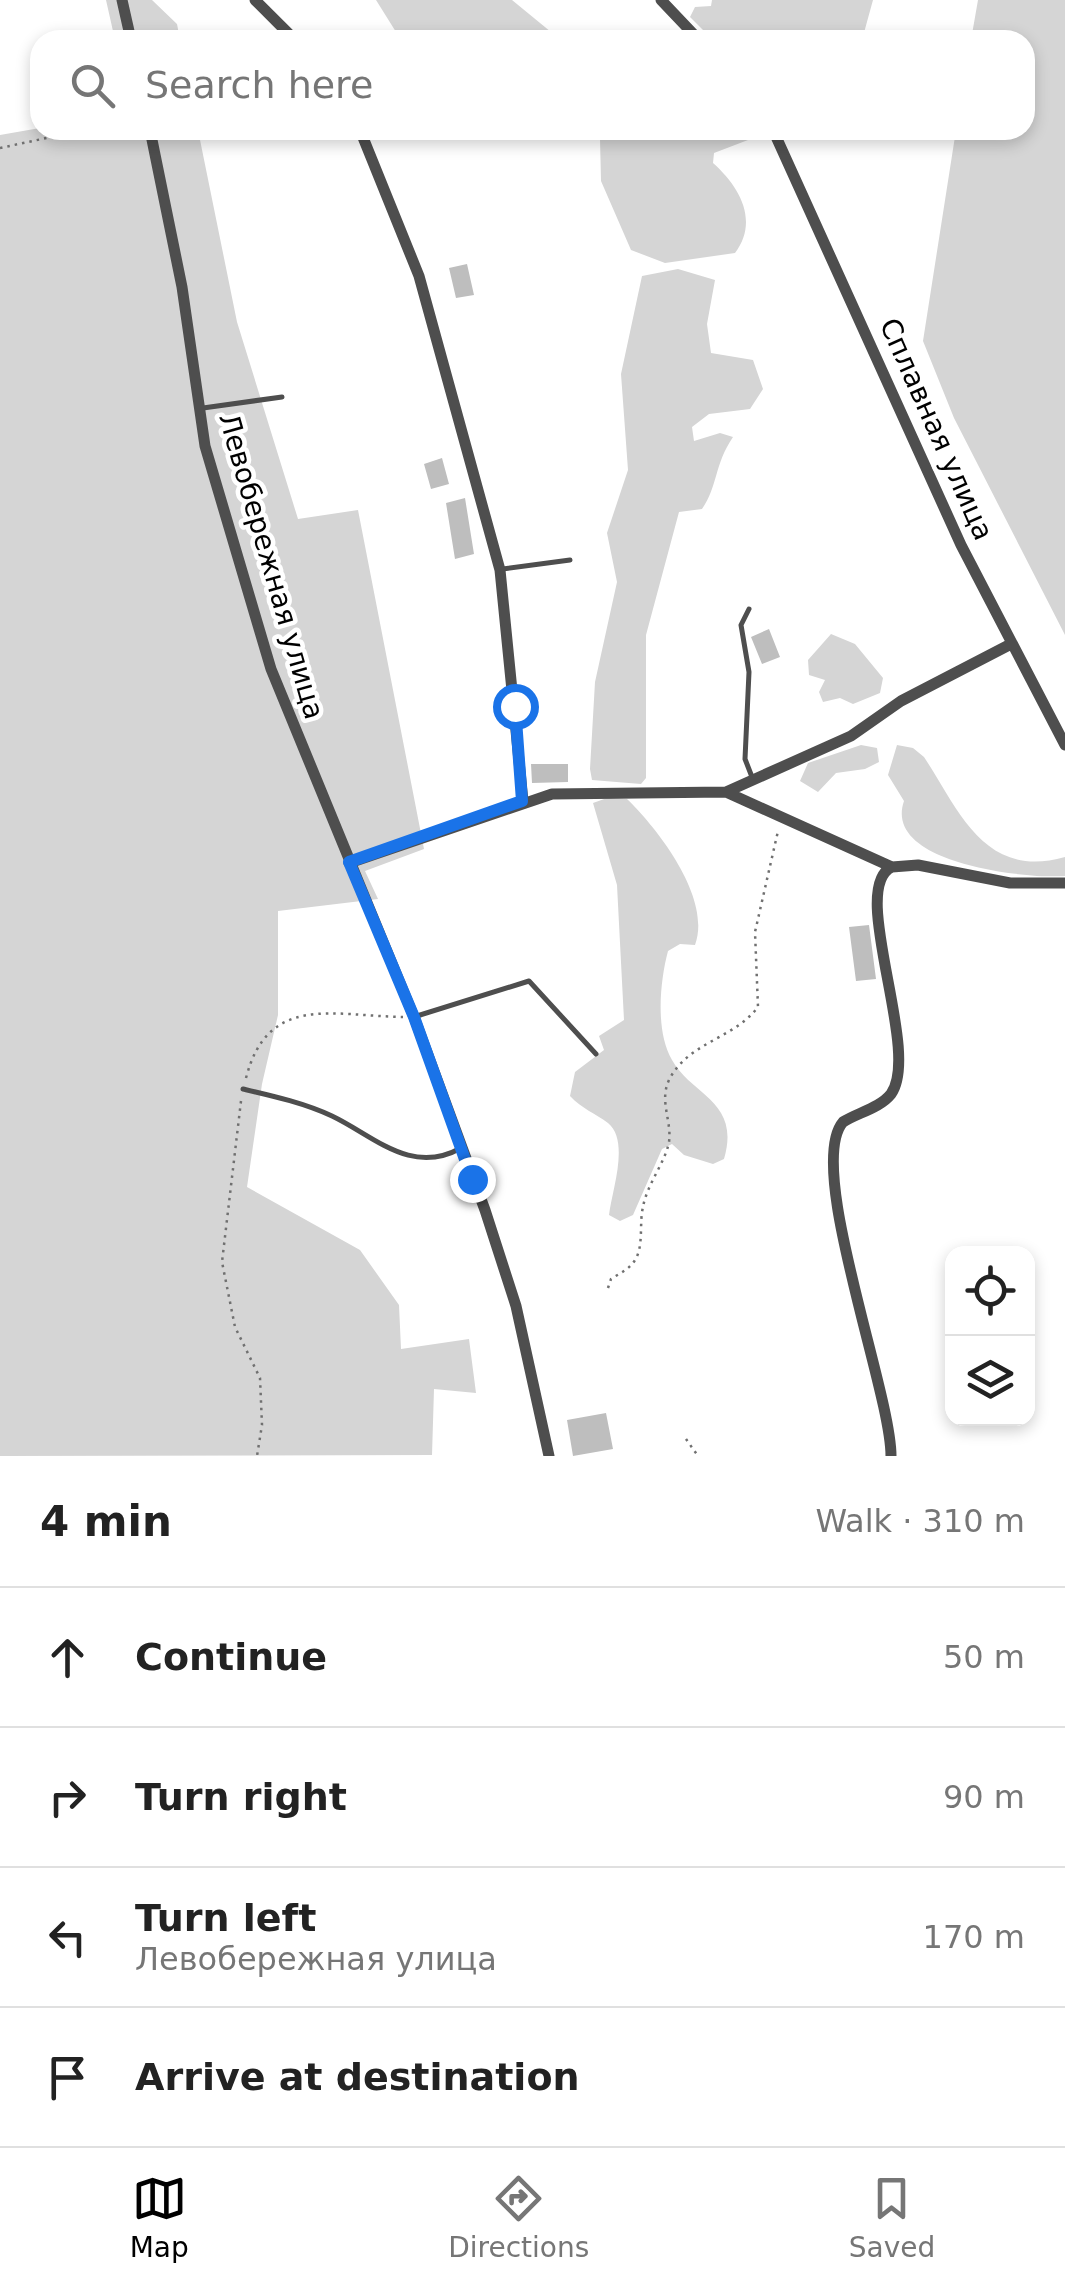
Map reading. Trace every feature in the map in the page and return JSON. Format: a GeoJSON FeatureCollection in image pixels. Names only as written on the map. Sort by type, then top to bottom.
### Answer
{"type":"FeatureCollection","features":[{"type":"Feature","properties":{"kind":"street"},"geometry":{"type":"LineString","coordinates":[[122,0],[129,30]]}},
{"type":"Feature","properties":{"kind":"street"},"geometry":{"type":"LineString","coordinates":[[255,0],[285,30]]}},
{"type":"Feature","properties":{"kind":"street"},"geometry":{"type":"LineString","coordinates":[[661,0],[690,30]]}},
{"type":"Feature","properties":{"kind":"street","name":"Левобережная улица"},"geometry":{"type":"LineString","coordinates":[[152,140],[182,286],[205,446],[271,670],[414,1017],[516,1306],[549,1456]]}},
{"type":"Feature","properties":{"kind":"street"},"geometry":{"type":"LineString","coordinates":[[364,140],[418,276],[500,570],[522,801]]}},
{"type":"Feature","properties":{"kind":"street","name":"Сплавная улица"},"geometry":{"type":"LineString","coordinates":[[778,140],[961,544],[1065,745]]}},
{"type":"Feature","properties":{"kind":"street"},"geometry":{"type":"LineString","coordinates":[[349,862],[522,801],[586,791],[726,792],[851,736],[901,701],[1011,644]]}},
{"type":"Feature","properties":{"kind":"street"},"geometry":{"type":"LineString","coordinates":[[726,792],[892,866],[918,866],[1010,883],[1065,883]]}},
{"type":"Feature","properties":{"kind":"street"},"geometry":{"type":"LineString","coordinates":[[891,1456],[891,1426],[870,1360],[832,1155],[843,1122],[880,1102],[894,1086],[896,1040],[880,935],[878,882],[892,866]]}},
{"type":"Feature","properties":{"kind":"lane"},"geometry":{"type":"LineString","coordinates":[[200,409],[282,397]]}},
{"type":"Feature","properties":{"kind":"lane"},"geometry":{"type":"LineString","coordinates":[[500,570],[570,560]]}},
{"type":"Feature","properties":{"kind":"lane"},"geometry":{"type":"LineString","coordinates":[[749,610],[741,625],[749,672],[746,759],[754,780]]}},
{"type":"Feature","properties":{"kind":"lane"},"geometry":{"type":"LineString","coordinates":[[414,1017],[530,981],[596,1054]]}},
{"type":"Feature","properties":{"kind":"lane"},"geometry":{"type":"LineString","coordinates":[[243,1089],[334,1117],[398,1154],[450,1154],[460,1148]]}},
{"type":"Feature","properties":{"kind":"path"},"geometry":{"type":"LineString","coordinates":[[0,148],[37,140]]}},
{"type":"Feature","properties":{"kind":"path"},"geometry":{"type":"LineString","coordinates":[[608,1288],[611,1278],[633,1265],[639,1252],[650,1178],[669,1142],[664,1098],[668,1083],[680,1064],[700,1046],[751,1016],[758,1007],[755,932],[781,817]]}},
{"type":"Feature","properties":{"kind":"path"},"geometry":{"type":"LineString","coordinates":[[258,1456],[262,1425],[260,1378],[235,1326],[222,1262],[243,1089],[257,1048],[282,1019],[304,1015],[414,1017]]}},
{"type":"Feature","properties":{"kind":"path"},"geometry":{"type":"LineString","coordinates":[[686,1439],[698,1456]]}},
{"type":"Feature","properties":{"kind":"shaded area"},"geometry":{"type":"Polygon","coordinates":[[[106,0],[152,0],[177,24],[178,30],[113,30],[106,0]]]}},
{"type":"Feature","properties":{"kind":"shaded area"},"geometry":{"type":"Polygon","coordinates":[[[376,0],[512,0],[549,30],[395,30],[376,0]]]}},
{"type":"Feature","properties":{"kind":"shaded area"},"geometry":{"type":"Polygon","coordinates":[[[712,0],[873,0],[865,30],[703,30],[690,17],[695,7],[711,6],[712,0]]]}},
{"type":"Feature","properties":{"kind":"shaded area"},"geometry":{"type":"Polygon","coordinates":[[[978,0],[1065,0],[1065,635],[954,418],[923,341],[954,140],[1035,140],[1035,30],[973,30],[978,0]]]}},
{"type":"Feature","properties":{"kind":"shaded area"},"geometry":{"type":"Polygon","coordinates":[[[30,130],[30,140],[200,140],[237,322],[298,519],[358,510],[424,849],[365,871],[378,899],[278,911],[278,1015],[262,1084],[247,1187],[360,1250],[399,1305],[401,1349],[469,1339],[476,1393],[434,1389],[432,1455],[0,1456],[0,135],[30,130]]]}},
{"type":"Feature","properties":{"kind":"shaded area"},"geometry":{"type":"Polygon","coordinates":[[[600,140],[748,140],[714,153],[713,163],[731,183],[743,205],[746,217],[742,241],[735,253],[665,263],[631,250],[601,181],[600,140]]]}},
{"type":"Feature","properties":{"kind":"shaded area"},"geometry":{"type":"Polygon","coordinates":[[[678,269],[715,280],[707,324],[711,353],[753,360],[763,389],[750,409],[709,414],[692,427],[694,441],[720,433],[733,437],[702,509],[679,512],[646,635],[646,778],[641,784],[592,780],[595,682],[617,582],[607,533],[628,470],[621,374],[642,276],[678,269]]]}},
{"type":"Feature","properties":{"kind":"shaded area"},"geometry":{"type":"Polygon","coordinates":[[[831,634],[855,644],[883,678],[880,693],[853,704],[840,698],[823,702],[819,692],[825,680],[809,675],[808,660],[831,634]]]}},
{"type":"Feature","properties":{"kind":"shaded area"},"geometry":{"type":"Polygon","coordinates":[[[861,745],[877,748],[879,762],[865,769],[836,773],[818,792],[800,781],[808,763],[861,745]]]}},
{"type":"Feature","properties":{"kind":"shaded area"},"geometry":{"type":"Polygon","coordinates":[[[897,745],[913,748],[924,757],[977,836],[1014,859],[1065,857],[1065,876],[1021,874],[962,863],[915,840],[903,822],[904,801],[888,775],[897,745]]]}},
{"type":"Feature","properties":{"kind":"shaded area"},"geometry":{"type":"Polygon","coordinates":[[[607,798],[627,799],[640,812],[667,847],[689,887],[696,907],[695,945],[680,944],[668,951],[661,991],[663,1035],[672,1060],[720,1112],[727,1140],[724,1159],[713,1164],[684,1155],[672,1144],[662,1149],[633,1215],[620,1221],[609,1215],[619,1153],[614,1131],[570,1096],[575,1072],[604,1050],[599,1036],[624,1020],[617,885],[593,803],[607,798]]]}},
{"type":"Feature","properties":{"kind":"building"},"geometry":{"type":"Polygon","coordinates":[[[467,264],[474,295],[456,298],[449,268],[467,264]]]}},
{"type":"Feature","properties":{"kind":"building"},"geometry":{"type":"Polygon","coordinates":[[[442,458],[449,484],[431,489],[424,464],[442,458]]]}},
{"type":"Feature","properties":{"kind":"building"},"geometry":{"type":"Polygon","coordinates":[[[465,498],[474,554],[455,559],[446,503],[465,498]]]}},
{"type":"Feature","properties":{"kind":"building"},"geometry":{"type":"Polygon","coordinates":[[[769,629],[780,657],[762,664],[751,637],[769,629]]]}},
{"type":"Feature","properties":{"kind":"building"},"geometry":{"type":"Polygon","coordinates":[[[531,764],[568,764],[568,782],[532,783],[531,764]]]}},
{"type":"Feature","properties":{"kind":"building"},"geometry":{"type":"Polygon","coordinates":[[[869,925],[876,979],[856,981],[849,927],[869,925]]]}},
{"type":"Feature","properties":{"kind":"building"},"geometry":{"type":"Polygon","coordinates":[[[606,1413],[613,1449],[573,1456],[567,1420],[606,1413]]]}},
{"type":"Feature","properties":{"kind":"route"},"geometry":{"type":"LineString","coordinates":[[472,1179],[429,1054],[349,862],[522,801],[515,706]]}}]}
